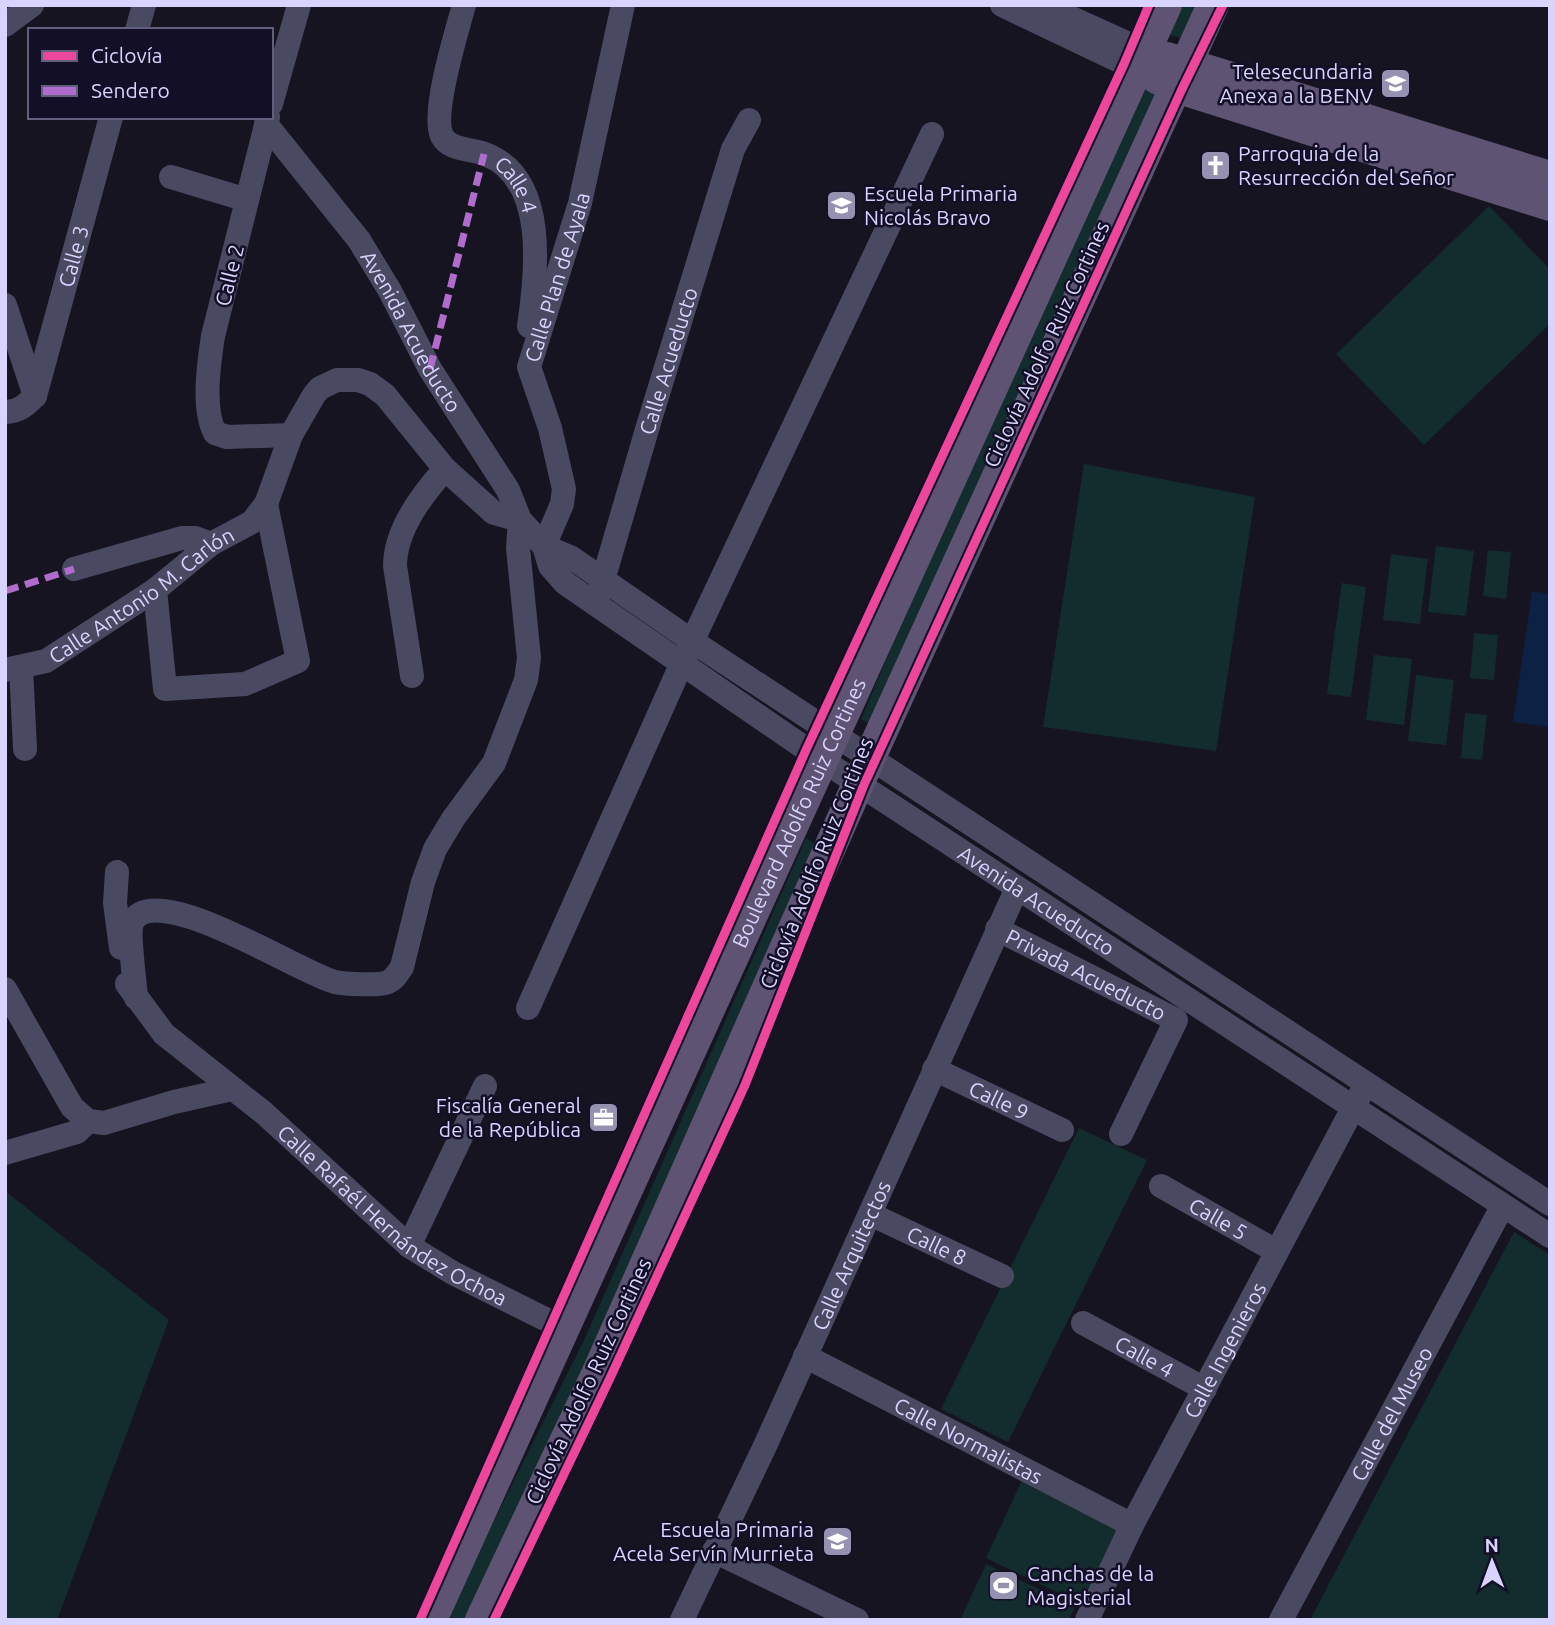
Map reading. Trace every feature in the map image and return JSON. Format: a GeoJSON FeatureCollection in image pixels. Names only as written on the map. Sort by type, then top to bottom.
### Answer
{"type":"FeatureCollection","features":[{"type":"Feature","properties":{"kind":"main road","name":"Boulevard Adolfo Ruiz Cortines"},"geometry":{"type":"LineString","coordinates":[[431,1620],[1166,5]]}},
{"type":"Feature","properties":{"kind":"main road","name":"Boulevard Adolfo Ruiz Cortines"},"geometry":{"type":"LineString","coordinates":[[481,1620],[599,1370],[864,770],[1213,5]]}},
{"type":"Feature","properties":{"kind":"main road"},"geometry":{"type":"LineString","coordinates":[[1140,60],[1181,76],[1505,176],[1550,205]]}},
{"type":"Feature","properties":{"kind":"main road"},"geometry":{"type":"LineString","coordinates":[[1505,176],[1550,177]]}},
{"type":"Feature","properties":{"kind":"street"},"geometry":{"type":"LineString","coordinates":[[5,25],[32,5]]}},
{"type":"Feature","properties":{"kind":"street"},"geometry":{"type":"LineString","coordinates":[[138,28],[144,5]]}},
{"type":"Feature","properties":{"kind":"street","name":"Calle 2"},"geometry":{"type":"LineString","coordinates":[[273,85],[277,61],[299,5]]}},
{"type":"Feature","properties":{"kind":"street","name":"Calle 4"},"geometry":{"type":"LineString","coordinates":[[464,5],[444,83],[439,127],[443,138],[452,146],[484,154],[503,163],[517,176],[533,228],[536,260],[526,342],[529,367]]}},
{"type":"Feature","properties":{"kind":"street","name":"Calle Plan de Ayala"},"geometry":{"type":"LineString","coordinates":[[544,546],[562,504],[564,489],[550,428],[529,367],[580,203],[623,5]]}},
{"type":"Feature","properties":{"kind":"street"},"geometry":{"type":"LineString","coordinates":[[1024,8],[1140,60]]}},
{"type":"Feature","properties":{"kind":"street","name":"Calle 3"},"geometry":{"type":"LineString","coordinates":[[35,396],[110,119]]}},
{"type":"Feature","properties":{"kind":"street","name":"Calle 2"},"geometry":{"type":"LineString","coordinates":[[267,119],[213,336],[209,367],[210,422],[215,433],[227,437],[291,435]]}},
{"type":"Feature","properties":{"kind":"street","name":"Avenida Acueducto"},"geometry":{"type":"LineString","coordinates":[[271,119],[359,240],[390,291],[430,369],[508,490],[520,520],[544,546],[572,558],[692,641],[828,747]]}},
{"type":"Feature","properties":{"kind":"street","name":"Calle Acueducto"},"geometry":{"type":"LineString","coordinates":[[595,604],[733,149],[749,120]]}},
{"type":"Feature","properties":{"kind":"street"},"geometry":{"type":"LineString","coordinates":[[527,1008],[692,641],[932,134]]}},
{"type":"Feature","properties":{"kind":"street"},"geometry":{"type":"LineString","coordinates":[[171,177],[247,200]]}},
{"type":"Feature","properties":{"kind":"street"},"geometry":{"type":"LineString","coordinates":[[5,305],[35,396],[25,406],[13,412],[5,412]]}},
{"type":"Feature","properties":{"kind":"street","name":"Calle Antonio M. Carlón"},"geometry":{"type":"LineString","coordinates":[[13,668],[46,661],[155,590],[211,544],[252,522],[267,504],[291,435],[314,395],[320,388],[337,380],[359,380],[385,395],[444,469],[494,513],[520,520]]}},
{"type":"Feature","properties":{"kind":"street"},"geometry":{"type":"LineString","coordinates":[[412,676],[395,552],[400,536],[425,492],[444,469]]}},
{"type":"Feature","properties":{"kind":"street"},"geometry":{"type":"LineString","coordinates":[[155,590],[165,689],[245,684],[298,661],[267,504]]}},
{"type":"Feature","properties":{"kind":"street"},"geometry":{"type":"LineString","coordinates":[[136,998],[131,925],[137,915],[149,909],[164,910],[217,927],[335,982],[386,984],[395,977],[402,967],[423,881],[435,849],[453,819],[494,763],[526,680],[529,658],[518,548],[520,520]]}},
{"type":"Feature","properties":{"kind":"street"},"geometry":{"type":"LineString","coordinates":[[74,569],[182,538],[195,538],[211,544]]}},
{"type":"Feature","properties":{"kind":"street","name":"Avenida Acueducto"},"geometry":{"type":"LineString","coordinates":[[544,546],[550,566],[565,583],[681,665],[828,747],[1367,1083],[1548,1203]]}},
{"type":"Feature","properties":{"kind":"street"},"geometry":{"type":"LineString","coordinates":[[13,668],[25,749]]}},
{"type":"Feature","properties":{"kind":"street","name":"Avenida Acueducto"},"geometry":{"type":"LineString","coordinates":[[864,770],[1017,888],[1540,1230]]}},
{"type":"Feature","properties":{"kind":"street","name":"Calle Rafaél Hernández Ochoa"},"geometry":{"type":"LineString","coordinates":[[117,872],[115,903],[125,980],[164,1034],[264,1113],[409,1246],[453,1273],[563,1328]]}},
{"type":"Feature","properties":{"kind":"street","name":"Calle Arquitectos"},"geometry":{"type":"LineString","coordinates":[[682,1620],[1017,888]]}},
{"type":"Feature","properties":{"kind":"street","name":"Privada Acueducto"},"geometry":{"type":"LineString","coordinates":[[997,929],[1176,1020],[1121,1134]]}},
{"type":"Feature","properties":{"kind":"street"},"geometry":{"type":"LineString","coordinates":[[5,989],[14,1025],[72,1107],[82,1126]]}},
{"type":"Feature","properties":{"kind":"street","name":"Calle 9"},"geometry":{"type":"LineString","coordinates":[[934,1069],[1062,1130]]}},
{"type":"Feature","properties":{"kind":"street","name":"Calle Ingenieros"},"geometry":{"type":"LineString","coordinates":[[1087,1620],[1132,1525],[1367,1083]]}},
{"type":"Feature","properties":{"kind":"street"},"geometry":{"type":"LineString","coordinates":[[409,1246],[485,1086]]}},
{"type":"Feature","properties":{"kind":"street"},"geometry":{"type":"LineString","coordinates":[[5,1141],[104,1123],[174,1102],[232,1089]]}},
{"type":"Feature","properties":{"kind":"street"},"geometry":{"type":"LineString","coordinates":[[5,1153],[82,1126]]}},
{"type":"Feature","properties":{"kind":"street","name":"Calle 5"},"geometry":{"type":"LineString","coordinates":[[1161,1186],[1276,1251]]}},
{"type":"Feature","properties":{"kind":"street"},"geometry":{"type":"LineString","coordinates":[[1540,1230],[1548,1203]]}},
{"type":"Feature","properties":{"kind":"street","name":"Calle del Museo"},"geometry":{"type":"LineString","coordinates":[[1281,1620],[1502,1207]]}},
{"type":"Feature","properties":{"kind":"street","name":"Calle 8"},"geometry":{"type":"LineString","coordinates":[[870,1214],[1002,1276]]}},
{"type":"Feature","properties":{"kind":"street","name":"Calle 4"},"geometry":{"type":"LineString","coordinates":[[1083,1323],[1205,1389]]}},
{"type":"Feature","properties":{"kind":"street","name":"Calle Normalistas"},"geometry":{"type":"LineString","coordinates":[[805,1356],[1132,1525]]}},
{"type":"Feature","properties":{"kind":"street"},"geometry":{"type":"LineString","coordinates":[[714,1551],[857,1620]]}},
{"type":"Feature","properties":{"kind":"green space"},"geometry":{"type":"Polygon","coordinates":[[[1180,5],[1205,5],[1189,41],[1168,34],[1180,5]]]}},
{"type":"Feature","properties":{"kind":"green space"},"geometry":{"type":"Polygon","coordinates":[[[1147,81],[1165,89],[881,732],[861,719],[987,422],[1147,81]]]}},
{"type":"Feature","properties":{"kind":"green space"},"geometry":{"type":"Polygon","coordinates":[[[1489,206],[1550,269],[1550,324],[1424,445],[1336,354],[1489,206]]]}},
{"type":"Feature","properties":{"kind":"green space"},"geometry":{"type":"Polygon","coordinates":[[[1084,464],[1255,497],[1216,751],[1043,727],[1084,464]]]}},
{"type":"Feature","properties":{"kind":"green space"},"geometry":{"type":"Polygon","coordinates":[[[1436,546],[1474,551],[1466,616],[1428,612],[1436,546]]]}},
{"type":"Feature","properties":{"kind":"green space"},"geometry":{"type":"Polygon","coordinates":[[[1488,550],[1511,552],[1506,599],[1483,596],[1488,550]]]}},
{"type":"Feature","properties":{"kind":"green space"},"geometry":{"type":"Polygon","coordinates":[[[1391,554],[1428,559],[1420,624],[1383,620],[1391,554]]]}},
{"type":"Feature","properties":{"kind":"green space"},"geometry":{"type":"Polygon","coordinates":[[[1342,583],[1366,587],[1351,697],[1327,694],[1334,639],[1339,639],[1334,638],[1342,583]]]}},
{"type":"Feature","properties":{"kind":"green space"},"geometry":{"type":"Polygon","coordinates":[[[1474,633],[1498,635],[1494,680],[1470,678],[1474,633]]]}},
{"type":"Feature","properties":{"kind":"green space"},"geometry":{"type":"Polygon","coordinates":[[[1374,655],[1412,659],[1404,725],[1366,720],[1374,655]]]}},
{"type":"Feature","properties":{"kind":"green space"},"geometry":{"type":"Polygon","coordinates":[[[1416,675],[1454,680],[1446,745],[1408,741],[1416,675]]]}},
{"type":"Feature","properties":{"kind":"green space"},"geometry":{"type":"Polygon","coordinates":[[[1465,713],[1487,715],[1482,760],[1461,758],[1465,713]]]}},
{"type":"Feature","properties":{"kind":"green space"},"geometry":{"type":"Polygon","coordinates":[[[806,838],[821,847],[471,1620],[456,1620],[447,1615],[585,1338],[806,838]]]}},
{"type":"Feature","properties":{"kind":"green space"},"geometry":{"type":"Polygon","coordinates":[[[1079,1128],[1147,1160],[1008,1442],[941,1409],[1079,1128]]]}},
{"type":"Feature","properties":{"kind":"green space"},"geometry":{"type":"Polygon","coordinates":[[[5,1191],[169,1320],[57,1620],[5,1620],[5,1191]]]}},
{"type":"Feature","properties":{"kind":"green space"},"geometry":{"type":"Polygon","coordinates":[[[1514,1232],[1550,1255],[1550,1620],[1310,1620],[1514,1232]]]}},
{"type":"Feature","properties":{"kind":"green space"},"geometry":{"type":"Polygon","coordinates":[[[1023,1478],[1119,1528],[1081,1604],[986,1558],[1023,1478]]]}},
{"type":"Feature","properties":{"kind":"green space","name":"Canchas de la Magisterial"},"geometry":{"type":"Polygon","coordinates":[[[986,1564],[1075,1606],[1069,1620],[960,1620],[986,1564]]]}},
{"type":"Feature","properties":{"kind":"water"},"geometry":{"type":"Polygon","coordinates":[[[1532,591],[1550,594],[1550,727],[1513,722],[1532,591]]]}},
{"type":"Feature","properties":{"kind":"marked path"},"geometry":{"type":"LineString","coordinates":[[430,369],[484,154]]}},
{"type":"Feature","properties":{"kind":"marked path"},"geometry":{"type":"LineString","coordinates":[[5,591],[74,569]]}},
{"type":"Feature","properties":{"kind":"cycle path"},"geometry":{"type":"LineString","coordinates":[[420,1620],[806,750],[1149,5]]}},
{"type":"Feature","properties":{"kind":"cycle path","name":"Ciclovía Adolfo Ruiz Cortines"},"geometry":{"type":"LineString","coordinates":[[494,1620],[611,1376],[745,1085],[863,787],[1182,89],[1223,5]]}},
{"type":"Feature","properties":{"kind":"place","name":"Telesecundaria Anexa a la BENV"},"geometry":{"type":"Point","coordinates":[1396,83]}},
{"type":"Feature","properties":{"kind":"place","name":"Parroquia de la Resurrección del Señor"},"geometry":{"type":"Point","coordinates":[1215,165]}},
{"type":"Feature","properties":{"kind":"place","name":"Escuela Primaria Nicolás Bravo"},"geometry":{"type":"Point","coordinates":[841,205]}},
{"type":"Feature","properties":{"kind":"place","name":"Fiscalía General de la República"},"geometry":{"type":"Point","coordinates":[604,1117]}},
{"type":"Feature","properties":{"kind":"place","name":"Escuela Primaria Acela Servín Murrieta"},"geometry":{"type":"Point","coordinates":[837,1541]}},
{"type":"Feature","properties":{"kind":"place","name":"Canchas de la Magisterial"},"geometry":{"type":"Point","coordinates":[1004,1585]}}]}
